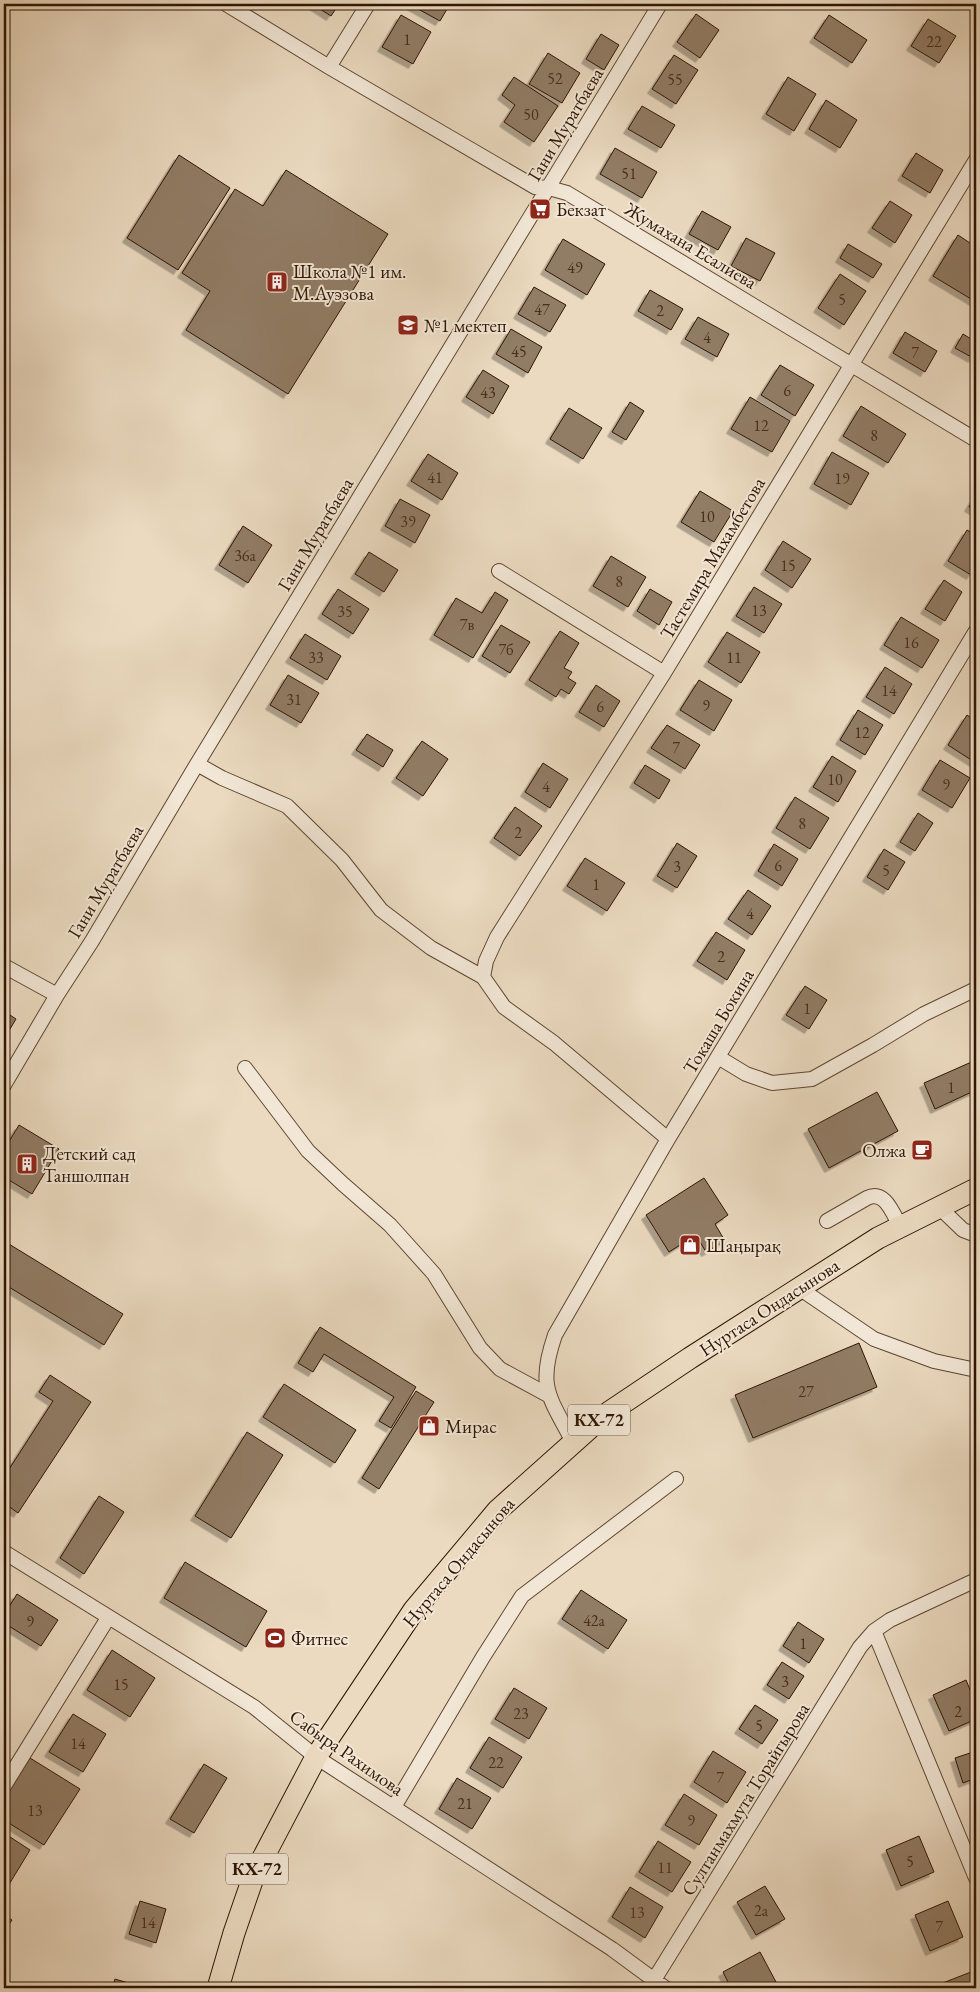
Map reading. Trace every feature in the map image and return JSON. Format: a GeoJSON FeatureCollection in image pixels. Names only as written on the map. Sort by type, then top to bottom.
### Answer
{"type":"FeatureCollection","features":[{"type":"Feature","properties":{"kind":"main road","name":"Нуртаса Ондасынова"},"geometry":{"type":"LineString","coordinates":[[218,1988],[254,1875],[316,1757],[409,1618],[439,1579],[498,1510],[602,1417],[878,1238],[976,1189]]}},
{"type":"Feature","properties":{"kind":"street","name":"Жумахана Есалиева"},"geometry":{"type":"LineString","coordinates":[[226,4],[329,67],[535,187],[549,188],[568,193],[976,440]]}},
{"type":"Feature","properties":{"kind":"street"},"geometry":{"type":"LineString","coordinates":[[329,67],[368,4]]}},
{"type":"Feature","properties":{"kind":"street","name":"Гани Муратбаева"},"geometry":{"type":"LineString","coordinates":[[4,1085],[197,764],[660,4]]}},
{"type":"Feature","properties":{"kind":"street","name":"Тастемира Махамбетова"},"geometry":{"type":"LineString","coordinates":[[483,977],[486,961],[497,937],[664,673],[976,160]]}},
{"type":"Feature","properties":{"kind":"street"},"geometry":{"type":"LineString","coordinates":[[499,571],[664,673]]}},
{"type":"Feature","properties":{"kind":"street","name":"Токаша Бокина"},"geometry":{"type":"LineString","coordinates":[[573,1442],[548,1395],[545,1377],[548,1357],[555,1335],[668,1139],[976,631]]}},
{"type":"Feature","properties":{"kind":"street"},"geometry":{"type":"LineString","coordinates":[[197,764],[222,778],[287,806],[342,860],[381,910],[431,948],[483,977],[504,1007],[554,1043],[668,1139]]}},
{"type":"Feature","properties":{"kind":"street"},"geometry":{"type":"LineString","coordinates":[[4,966],[57,995]]}},
{"type":"Feature","properties":{"kind":"street"},"geometry":{"type":"LineString","coordinates":[[718,1058],[746,1074],[772,1083],[812,1079],[924,1014],[976,989]]}},
{"type":"Feature","properties":{"kind":"street"},"geometry":{"type":"LineString","coordinates":[[246,1068],[308,1151],[390,1225],[434,1274],[480,1348],[500,1369],[548,1395]]}},
{"type":"Feature","properties":{"kind":"street"},"geometry":{"type":"LineString","coordinates":[[827,1221],[871,1196],[879,1196],[885,1201],[900,1226]]}},
{"type":"Feature","properties":{"kind":"street"},"geometry":{"type":"LineString","coordinates":[[939,1208],[964,1230],[976,1235]]}},
{"type":"Feature","properties":{"kind":"street"},"geometry":{"type":"LineString","coordinates":[[799,1288],[874,1339],[934,1361],[976,1370]]}},
{"type":"Feature","properties":{"kind":"street"},"geometry":{"type":"LineString","coordinates":[[394,1807],[483,1657],[522,1596],[676,1480]]}},
{"type":"Feature","properties":{"kind":"street","name":"Сабыра Рахимова"},"geometry":{"type":"LineString","coordinates":[[4,1552],[254,1707],[316,1757],[612,1949],[656,1985]]}},
{"type":"Feature","properties":{"kind":"street","name":"Султанмахмута Торайгырова"},"geometry":{"type":"LineString","coordinates":[[656,1985],[860,1647],[874,1631],[890,1620],[976,1580]]}},
{"type":"Feature","properties":{"kind":"street"},"geometry":{"type":"LineString","coordinates":[[4,1786],[108,1618]]}},
{"type":"Feature","properties":{"kind":"street"},"geometry":{"type":"LineString","coordinates":[[874,1631],[976,1878]]}},
{"type":"Feature","properties":{"kind":"building"},"geometry":{"type":"Polygon","coordinates":[[[312,4],[339,4],[331,16],[312,4]]]}},
{"type":"Feature","properties":{"kind":"building"},"geometry":{"type":"Polygon","coordinates":[[[409,4],[450,4],[440,21],[409,4]]]}},
{"type":"Feature","properties":{"kind":"building"},"geometry":{"type":"Polygon","coordinates":[[[696,14],[719,30],[700,58],[677,42],[696,14]]]}},
{"type":"Feature","properties":{"kind":"building"},"geometry":{"type":"Polygon","coordinates":[[[401,15],[431,32],[413,64],[382,47],[401,15]]]}},
{"type":"Feature","properties":{"kind":"building"},"geometry":{"type":"Polygon","coordinates":[[[829,15],[867,40],[852,63],[814,38],[829,15]]]}},
{"type":"Feature","properties":{"kind":"building"},"geometry":{"type":"Polygon","coordinates":[[[928,19],[956,36],[939,63],[911,46],[928,19]]]}},
{"type":"Feature","properties":{"kind":"building"},"geometry":{"type":"Polygon","coordinates":[[[601,34],[619,45],[604,70],[586,59],[601,34]]]}},
{"type":"Feature","properties":{"kind":"building"},"geometry":{"type":"Polygon","coordinates":[[[548,53],[580,73],[562,103],[529,84],[548,53]]]}},
{"type":"Feature","properties":{"kind":"building"},"geometry":{"type":"Polygon","coordinates":[[[674,55],[698,70],[676,104],[652,89],[674,55]]]}},
{"type":"Feature","properties":{"kind":"building"},"geometry":{"type":"Polygon","coordinates":[[[514,77],[558,106],[534,142],[504,122],[515,105],[502,95],[514,77]]]}},
{"type":"Feature","properties":{"kind":"building"},"geometry":{"type":"Polygon","coordinates":[[[788,77],[816,94],[794,131],[766,114],[788,77]]]}},
{"type":"Feature","properties":{"kind":"building"},"geometry":{"type":"Polygon","coordinates":[[[826,100],[857,120],[840,148],[809,129],[826,100]]]}},
{"type":"Feature","properties":{"kind":"building"},"geometry":{"type":"Polygon","coordinates":[[[642,106],[675,125],[661,148],[628,129],[642,106]]]}},
{"type":"Feature","properties":{"kind":"building"},"geometry":{"type":"Polygon","coordinates":[[[615,148],[657,172],[642,198],[600,174],[615,148]]]}},
{"type":"Feature","properties":{"kind":"building"},"geometry":{"type":"Polygon","coordinates":[[[916,153],[943,170],[930,193],[902,176],[916,153]]]}},
{"type":"Feature","properties":{"kind":"building"},"geometry":{"type":"Polygon","coordinates":[[[179,155],[230,188],[178,270],[127,238],[179,155]]]}},
{"type":"Feature","properties":{"kind":"building","name":"Школа №1 им. М.Ауэзова"},"geometry":{"type":"Polygon","coordinates":[[[286,170],[388,234],[288,394],[186,330],[210,291],[182,273],[235,189],[263,206],[286,170]]]}},
{"type":"Feature","properties":{"kind":"building"},"geometry":{"type":"Polygon","coordinates":[[[890,201],[912,215],[895,243],[872,228],[890,201]]]}},
{"type":"Feature","properties":{"kind":"building"},"geometry":{"type":"Polygon","coordinates":[[[702,211],[731,227],[718,250],[689,234],[702,211]]]}},
{"type":"Feature","properties":{"kind":"building"},"geometry":{"type":"Polygon","coordinates":[[[958,235],[976,247],[976,302],[933,276],[958,235]]]}},
{"type":"Feature","properties":{"kind":"building"},"geometry":{"type":"Polygon","coordinates":[[[746,238],[775,253],[760,281],[731,266],[746,238]]]}},
{"type":"Feature","properties":{"kind":"building"},"geometry":{"type":"Polygon","coordinates":[[[563,239],[605,264],[587,295],[545,270],[563,239]]]}},
{"type":"Feature","properties":{"kind":"building"},"geometry":{"type":"Polygon","coordinates":[[[848,244],[882,264],[873,278],[840,258],[848,244]]]}},
{"type":"Feature","properties":{"kind":"building"},"geometry":{"type":"Polygon","coordinates":[[[840,274],[866,291],[844,325],[818,308],[840,274]]]}},
{"type":"Feature","properties":{"kind":"building"},"geometry":{"type":"Polygon","coordinates":[[[534,287],[566,305],[550,332],[518,314],[534,287]]]}},
{"type":"Feature","properties":{"kind":"building"},"geometry":{"type":"Polygon","coordinates":[[[650,290],[683,309],[671,330],[638,311],[650,290]]]}},
{"type":"Feature","properties":{"kind":"building"},"geometry":{"type":"Polygon","coordinates":[[[698,317],[729,334],[717,357],[685,339],[698,317]]]}},
{"type":"Feature","properties":{"kind":"building"},"geometry":{"type":"Polygon","coordinates":[[[511,329],[542,347],[528,373],[496,354],[511,329]]]}},
{"type":"Feature","properties":{"kind":"building"},"geometry":{"type":"Polygon","coordinates":[[[905,332],[937,351],[925,372],[893,353],[905,332]]]}},
{"type":"Feature","properties":{"kind":"building"},"geometry":{"type":"Polygon","coordinates":[[[963,334],[976,342],[976,353],[973,358],[955,348],[963,334]]]}},
{"type":"Feature","properties":{"kind":"building"},"geometry":{"type":"Polygon","coordinates":[[[780,365],[814,385],[795,416],[761,395],[780,365]]]}},
{"type":"Feature","properties":{"kind":"building"},"geometry":{"type":"Polygon","coordinates":[[[483,370],[509,386],[493,414],[466,397],[483,370]]]}},
{"type":"Feature","properties":{"kind":"building"},"geometry":{"type":"Polygon","coordinates":[[[750,397],[790,421],[772,452],[731,429],[750,397]]]}},
{"type":"Feature","properties":{"kind":"building"},"geometry":{"type":"Polygon","coordinates":[[[630,402],[644,411],[626,440],[612,432],[630,402]]]}},
{"type":"Feature","properties":{"kind":"building"},"geometry":{"type":"Polygon","coordinates":[[[861,406],[906,434],[888,463],[843,436],[861,406]]]}},
{"type":"Feature","properties":{"kind":"building"},"geometry":{"type":"Polygon","coordinates":[[[569,408],[602,428],[583,459],[550,439],[569,408]]]}},
{"type":"Feature","properties":{"kind":"building"},"geometry":{"type":"Polygon","coordinates":[[[832,452],[869,473],[851,505],[814,484],[832,452]]]}},
{"type":"Feature","properties":{"kind":"building"},"geometry":{"type":"Polygon","coordinates":[[[428,454],[458,473],[442,500],[411,481],[428,454]]]}},
{"type":"Feature","properties":{"kind":"building"},"geometry":{"type":"Polygon","coordinates":[[[700,491],[733,511],[714,542],[681,522],[700,491]]]}},
{"type":"Feature","properties":{"kind":"building"},"geometry":{"type":"Polygon","coordinates":[[[976,495],[976,511],[969,507],[976,495]]]}},
{"type":"Feature","properties":{"kind":"building"},"geometry":{"type":"Polygon","coordinates":[[[400,499],[430,515],[415,543],[385,526],[400,499]]]}},
{"type":"Feature","properties":{"kind":"building"},"geometry":{"type":"Polygon","coordinates":[[[243,526],[272,545],[248,583],[219,565],[243,526]]]}},
{"type":"Feature","properties":{"kind":"building"},"geometry":{"type":"Polygon","coordinates":[[[967,530],[976,535],[976,567],[971,575],[948,561],[967,530]]]}},
{"type":"Feature","properties":{"kind":"building"},"geometry":{"type":"Polygon","coordinates":[[[783,541],[811,559],[792,588],[765,570],[783,541]]]}},
{"type":"Feature","properties":{"kind":"building"},"geometry":{"type":"Polygon","coordinates":[[[369,552],[398,570],[384,592],[355,574],[369,552]]]}},
{"type":"Feature","properties":{"kind":"building"},"geometry":{"type":"Polygon","coordinates":[[[611,556],[646,577],[628,607],[593,586],[611,556]]]}},
{"type":"Feature","properties":{"kind":"building"},"geometry":{"type":"Polygon","coordinates":[[[944,580],[962,592],[945,621],[925,609],[944,580]]]}},
{"type":"Feature","properties":{"kind":"building"},"geometry":{"type":"Polygon","coordinates":[[[754,587],[782,604],[764,633],[736,616],[754,587]]]}},
{"type":"Feature","properties":{"kind":"building"},"geometry":{"type":"Polygon","coordinates":[[[338,589],[369,609],[353,634],[322,614],[338,589]]]}},
{"type":"Feature","properties":{"kind":"building"},"geometry":{"type":"Polygon","coordinates":[[[650,589],[672,602],[659,625],[637,611],[650,589]]]}},
{"type":"Feature","properties":{"kind":"building"},"geometry":{"type":"Polygon","coordinates":[[[495,592],[508,600],[473,658],[434,635],[456,598],[482,613],[495,592]]]}},
{"type":"Feature","properties":{"kind":"building"},"geometry":{"type":"Polygon","coordinates":[[[901,617],[939,640],[922,668],[884,645],[901,617]]]}},
{"type":"Feature","properties":{"kind":"building"},"geometry":{"type":"Polygon","coordinates":[[[501,625],[530,642],[510,673],[482,656],[501,625]]]}},
{"type":"Feature","properties":{"kind":"building"},"geometry":{"type":"Polygon","coordinates":[[[560,631],[579,643],[564,668],[572,672],[568,678],[576,683],[569,694],[561,689],[556,697],[529,680],[560,631]]]}},
{"type":"Feature","properties":{"kind":"building"},"geometry":{"type":"Polygon","coordinates":[[[727,632],[760,652],[741,683],[708,662],[727,632]]]}},
{"type":"Feature","properties":{"kind":"building"},"geometry":{"type":"Polygon","coordinates":[[[305,634],[341,656],[327,680],[290,658],[305,634]]]}},
{"type":"Feature","properties":{"kind":"building"},"geometry":{"type":"Polygon","coordinates":[[[885,667],[912,684],[894,714],[866,697],[885,667]]]}},
{"type":"Feature","properties":{"kind":"building"},"geometry":{"type":"Polygon","coordinates":[[[288,675],[319,693],[301,723],[270,705],[288,675]]]}},
{"type":"Feature","properties":{"kind":"building"},"geometry":{"type":"Polygon","coordinates":[[[699,680],[732,700],[714,731],[680,710],[699,680]]]}},
{"type":"Feature","properties":{"kind":"building"},"geometry":{"type":"Polygon","coordinates":[[[596,685],[620,701],[604,727],[579,712],[596,685]]]}},
{"type":"Feature","properties":{"kind":"building"},"geometry":{"type":"Polygon","coordinates":[[[858,710],[883,725],[865,755],[840,740],[858,710]]]}},
{"type":"Feature","properties":{"kind":"building"},"geometry":{"type":"Polygon","coordinates":[[[967,715],[976,721],[976,763],[948,745],[967,715]]]}},
{"type":"Feature","properties":{"kind":"building"},"geometry":{"type":"Polygon","coordinates":[[[667,725],[700,745],[685,769],[651,748],[667,725]]]}},
{"type":"Feature","properties":{"kind":"building"},"geometry":{"type":"Polygon","coordinates":[[[367,734],[393,750],[383,767],[356,750],[367,734]]]}},
{"type":"Feature","properties":{"kind":"building"},"geometry":{"type":"Polygon","coordinates":[[[422,741],[448,759],[423,796],[396,778],[422,741]]]}},
{"type":"Feature","properties":{"kind":"building"},"geometry":{"type":"Polygon","coordinates":[[[832,756],[856,771],[838,802],[813,787],[832,756]]]}},
{"type":"Feature","properties":{"kind":"building"},"geometry":{"type":"Polygon","coordinates":[[[940,760],[970,778],[952,808],[922,790],[940,760]]]}},
{"type":"Feature","properties":{"kind":"building"},"geometry":{"type":"Polygon","coordinates":[[[543,763],[568,779],[550,808],[525,792],[543,763]]]}},
{"type":"Feature","properties":{"kind":"building"},"geometry":{"type":"Polygon","coordinates":[[[645,765],[670,780],[659,799],[634,783],[645,765]]]}},
{"type":"Feature","properties":{"kind":"building"},"geometry":{"type":"Polygon","coordinates":[[[795,797],[829,818],[810,849],[776,828],[795,797]]]}},
{"type":"Feature","properties":{"kind":"building"},"geometry":{"type":"Polygon","coordinates":[[[515,807],[542,826],[520,856],[494,838],[515,807]]]}},
{"type":"Feature","properties":{"kind":"building"},"geometry":{"type":"Polygon","coordinates":[[[918,813],[933,823],[915,851],[900,842],[918,813]]]}},
{"type":"Feature","properties":{"kind":"building"},"geometry":{"type":"Polygon","coordinates":[[[677,843],[697,856],[677,888],[657,876],[677,843]]]}},
{"type":"Feature","properties":{"kind":"building"},"geometry":{"type":"Polygon","coordinates":[[[774,844],[798,859],[782,886],[758,871],[774,844]]]}},
{"type":"Feature","properties":{"kind":"building"},"geometry":{"type":"Polygon","coordinates":[[[884,849],[905,862],[888,890],[867,877],[884,849]]]}},
{"type":"Feature","properties":{"kind":"building"},"geometry":{"type":"Polygon","coordinates":[[[585,858],[625,883],[607,911],[567,886],[585,858]]]}},
{"type":"Feature","properties":{"kind":"building"},"geometry":{"type":"Polygon","coordinates":[[[748,890],[771,906],[752,935],[728,919],[748,890]]]}},
{"type":"Feature","properties":{"kind":"building"},"geometry":{"type":"Polygon","coordinates":[[[716,932],[745,950],[727,980],[697,961],[716,932]]]}},
{"type":"Feature","properties":{"kind":"building"},"geometry":{"type":"Polygon","coordinates":[[[805,986],[827,1000],[809,1029],[786,1015],[805,986]]]}},
{"type":"Feature","properties":{"kind":"building"},"geometry":{"type":"Polygon","coordinates":[[[4,1011],[16,1019],[4,1039],[4,1011]]]}},
{"type":"Feature","properties":{"kind":"building"},"geometry":{"type":"Polygon","coordinates":[[[976,1060],[976,1090],[935,1109],[924,1083],[976,1060]]]}},
{"type":"Feature","properties":{"kind":"building"},"geometry":{"type":"Polygon","coordinates":[[[877,1092],[898,1131],[829,1168],[808,1129],[877,1092]]]}},
{"type":"Feature","properties":{"kind":"building","name":"Детский сад Таншолпан"},"geometry":{"type":"Polygon","coordinates":[[[19,1125],[59,1149],[32,1194],[4,1177],[4,1150],[19,1125]]]}},
{"type":"Feature","properties":{"kind":"building"},"geometry":{"type":"Polygon","coordinates":[[[704,1178],[728,1215],[715,1224],[725,1241],[706,1252],[696,1235],[669,1252],[646,1215],[704,1178]]]}},
{"type":"Feature","properties":{"kind":"building"},"geometry":{"type":"Polygon","coordinates":[[[4,1241],[123,1314],[104,1345],[4,1284],[4,1241]]]}},
{"type":"Feature","properties":{"kind":"building"},"geometry":{"type":"Polygon","coordinates":[[[320,1327],[416,1387],[391,1428],[379,1421],[394,1397],[324,1354],[313,1372],[298,1363],[320,1327]]]}},
{"type":"Feature","properties":{"kind":"building"},"geometry":{"type":"Polygon","coordinates":[[[859,1343],[877,1387],[753,1438],[735,1395],[859,1343]]]}},
{"type":"Feature","properties":{"kind":"building"},"geometry":{"type":"Polygon","coordinates":[[[50,1375],[91,1402],[18,1513],[4,1503],[4,1477],[53,1401],[39,1392],[50,1375]]]}},
{"type":"Feature","properties":{"kind":"building"},"geometry":{"type":"Polygon","coordinates":[[[284,1384],[356,1430],[335,1463],[263,1417],[284,1384]]]}},
{"type":"Feature","properties":{"kind":"building"},"geometry":{"type":"Polygon","coordinates":[[[416,1391],[434,1402],[379,1489],[362,1478],[416,1391]]]}},
{"type":"Feature","properties":{"kind":"building"},"geometry":{"type":"Polygon","coordinates":[[[247,1432],[283,1455],[231,1538],[195,1516],[247,1432]]]}},
{"type":"Feature","properties":{"kind":"building"},"geometry":{"type":"Polygon","coordinates":[[[99,1496],[124,1512],[84,1574],[60,1558],[99,1496]]]}},
{"type":"Feature","properties":{"kind":"building"},"geometry":{"type":"Polygon","coordinates":[[[185,1562],[267,1611],[246,1647],[164,1598],[185,1562]]]}},
{"type":"Feature","properties":{"kind":"building"},"geometry":{"type":"Polygon","coordinates":[[[581,1590],[627,1620],[608,1649],[562,1619],[581,1590]]]}},
{"type":"Feature","properties":{"kind":"building"},"geometry":{"type":"Polygon","coordinates":[[[17,1594],[58,1620],[41,1646],[4,1623],[4,1615],[17,1594]]]}},
{"type":"Feature","properties":{"kind":"building"},"geometry":{"type":"Polygon","coordinates":[[[798,1622],[824,1639],[809,1663],[783,1646],[798,1622]]]}},
{"type":"Feature","properties":{"kind":"building"},"geometry":{"type":"Polygon","coordinates":[[[112,1650],[155,1678],[130,1717],[87,1690],[112,1650]]]}},
{"type":"Feature","properties":{"kind":"building"},"geometry":{"type":"Polygon","coordinates":[[[782,1662],[804,1676],[789,1699],[767,1685],[782,1662]]]}},
{"type":"Feature","properties":{"kind":"building"},"geometry":{"type":"Polygon","coordinates":[[[966,1680],[976,1704],[976,1719],[949,1731],[933,1695],[966,1680]]]}},
{"type":"Feature","properties":{"kind":"building"},"geometry":{"type":"Polygon","coordinates":[[[514,1688],[547,1708],[529,1739],[495,1719],[514,1688]]]}},
{"type":"Feature","properties":{"kind":"building"},"geometry":{"type":"Polygon","coordinates":[[[755,1705],[778,1720],[762,1744],[739,1729],[755,1705]]]}},
{"type":"Feature","properties":{"kind":"building"},"geometry":{"type":"Polygon","coordinates":[[[73,1714],[106,1734],[83,1772],[49,1752],[73,1714]]]}},
{"type":"Feature","properties":{"kind":"building"},"geometry":{"type":"Polygon","coordinates":[[[489,1737],[522,1757],[503,1788],[470,1768],[489,1737]]]}},
{"type":"Feature","properties":{"kind":"building"},"geometry":{"type":"Polygon","coordinates":[[[713,1751],[746,1772],[727,1803],[694,1782],[713,1751]]]}},
{"type":"Feature","properties":{"kind":"building"},"geometry":{"type":"Polygon","coordinates":[[[976,1751],[976,1778],[963,1783],[955,1758],[976,1751]]]}},
{"type":"Feature","properties":{"kind":"building"},"geometry":{"type":"Polygon","coordinates":[[[30,1758],[80,1789],[44,1845],[4,1820],[4,1800],[30,1758]]]}},
{"type":"Feature","properties":{"kind":"building"},"geometry":{"type":"Polygon","coordinates":[[[204,1764],[227,1778],[194,1833],[170,1819],[204,1764]]]}},
{"type":"Feature","properties":{"kind":"building"},"geometry":{"type":"Polygon","coordinates":[[[457,1778],[491,1798],[472,1829],[439,1809],[457,1778]]]}},
{"type":"Feature","properties":{"kind":"building"},"geometry":{"type":"Polygon","coordinates":[[[684,1794],[717,1815],[699,1845],[665,1825],[684,1794]]]}},
{"type":"Feature","properties":{"kind":"building"},"geometry":{"type":"Polygon","coordinates":[[[4,1833],[30,1850],[5,1891],[4,1891],[4,1833]]]}},
{"type":"Feature","properties":{"kind":"building"},"geometry":{"type":"Polygon","coordinates":[[[919,1836],[934,1872],[901,1886],[886,1850],[919,1836]]]}},
{"type":"Feature","properties":{"kind":"building"},"geometry":{"type":"Polygon","coordinates":[[[658,1841],[691,1862],[672,1892],[639,1872],[658,1841]]]}},
{"type":"Feature","properties":{"kind":"building"},"geometry":{"type":"Polygon","coordinates":[[[765,1886],[785,1919],[756,1935],[737,1902],[765,1886]]]}},
{"type":"Feature","properties":{"kind":"building"},"geometry":{"type":"Polygon","coordinates":[[[630,1887],[663,1907],[645,1938],[612,1917],[630,1887]]]}},
{"type":"Feature","properties":{"kind":"building"},"geometry":{"type":"Polygon","coordinates":[[[140,1901],[166,1909],[156,1943],[129,1934],[140,1901]]]}},
{"type":"Feature","properties":{"kind":"building"},"geometry":{"type":"Polygon","coordinates":[[[948,1901],[963,1937],[930,1951],[915,1915],[948,1901]]]}},
{"type":"Feature","properties":{"kind":"building"},"geometry":{"type":"Polygon","coordinates":[[[4,1915],[12,1920],[4,1932],[4,1915]]]}},
{"type":"Feature","properties":{"kind":"building"},"geometry":{"type":"Polygon","coordinates":[[[760,1952],[776,1982],[765,1988],[731,1988],[723,1972],[760,1952]]]}},
{"type":"Feature","properties":{"kind":"building"},"geometry":{"type":"Polygon","coordinates":[[[976,1970],[976,1988],[935,1988],[935,1986],[976,1970]]]}},
{"type":"Feature","properties":{"kind":"building"},"geometry":{"type":"Polygon","coordinates":[[[115,1979],[145,1988],[112,1988],[115,1979]]]}},
{"type":"Feature","properties":{"kind":"place","name":"Бекзат"},"geometry":{"type":"Point","coordinates":[540,209]}},
{"type":"Feature","properties":{"kind":"place","name":"Школа №1 им. М.Ауэзова"},"geometry":{"type":"Point","coordinates":[277,282]}},
{"type":"Feature","properties":{"kind":"place","name":"№1 мектеп"},"geometry":{"type":"Point","coordinates":[408,325]}},
{"type":"Feature","properties":{"kind":"place","name":"Олжа"},"geometry":{"type":"Point","coordinates":[922,1150]}},
{"type":"Feature","properties":{"kind":"place","name":"Детский сад Таншолпан"},"geometry":{"type":"Point","coordinates":[27,1164]}},
{"type":"Feature","properties":{"kind":"place","name":"Шаңырақ"},"geometry":{"type":"Point","coordinates":[690,1245]}},
{"type":"Feature","properties":{"kind":"place","name":"Мирас"},"geometry":{"type":"Point","coordinates":[429,1426]}},
{"type":"Feature","properties":{"kind":"place","name":"Фитнес"},"geometry":{"type":"Point","coordinates":[275,1638]}}]}
